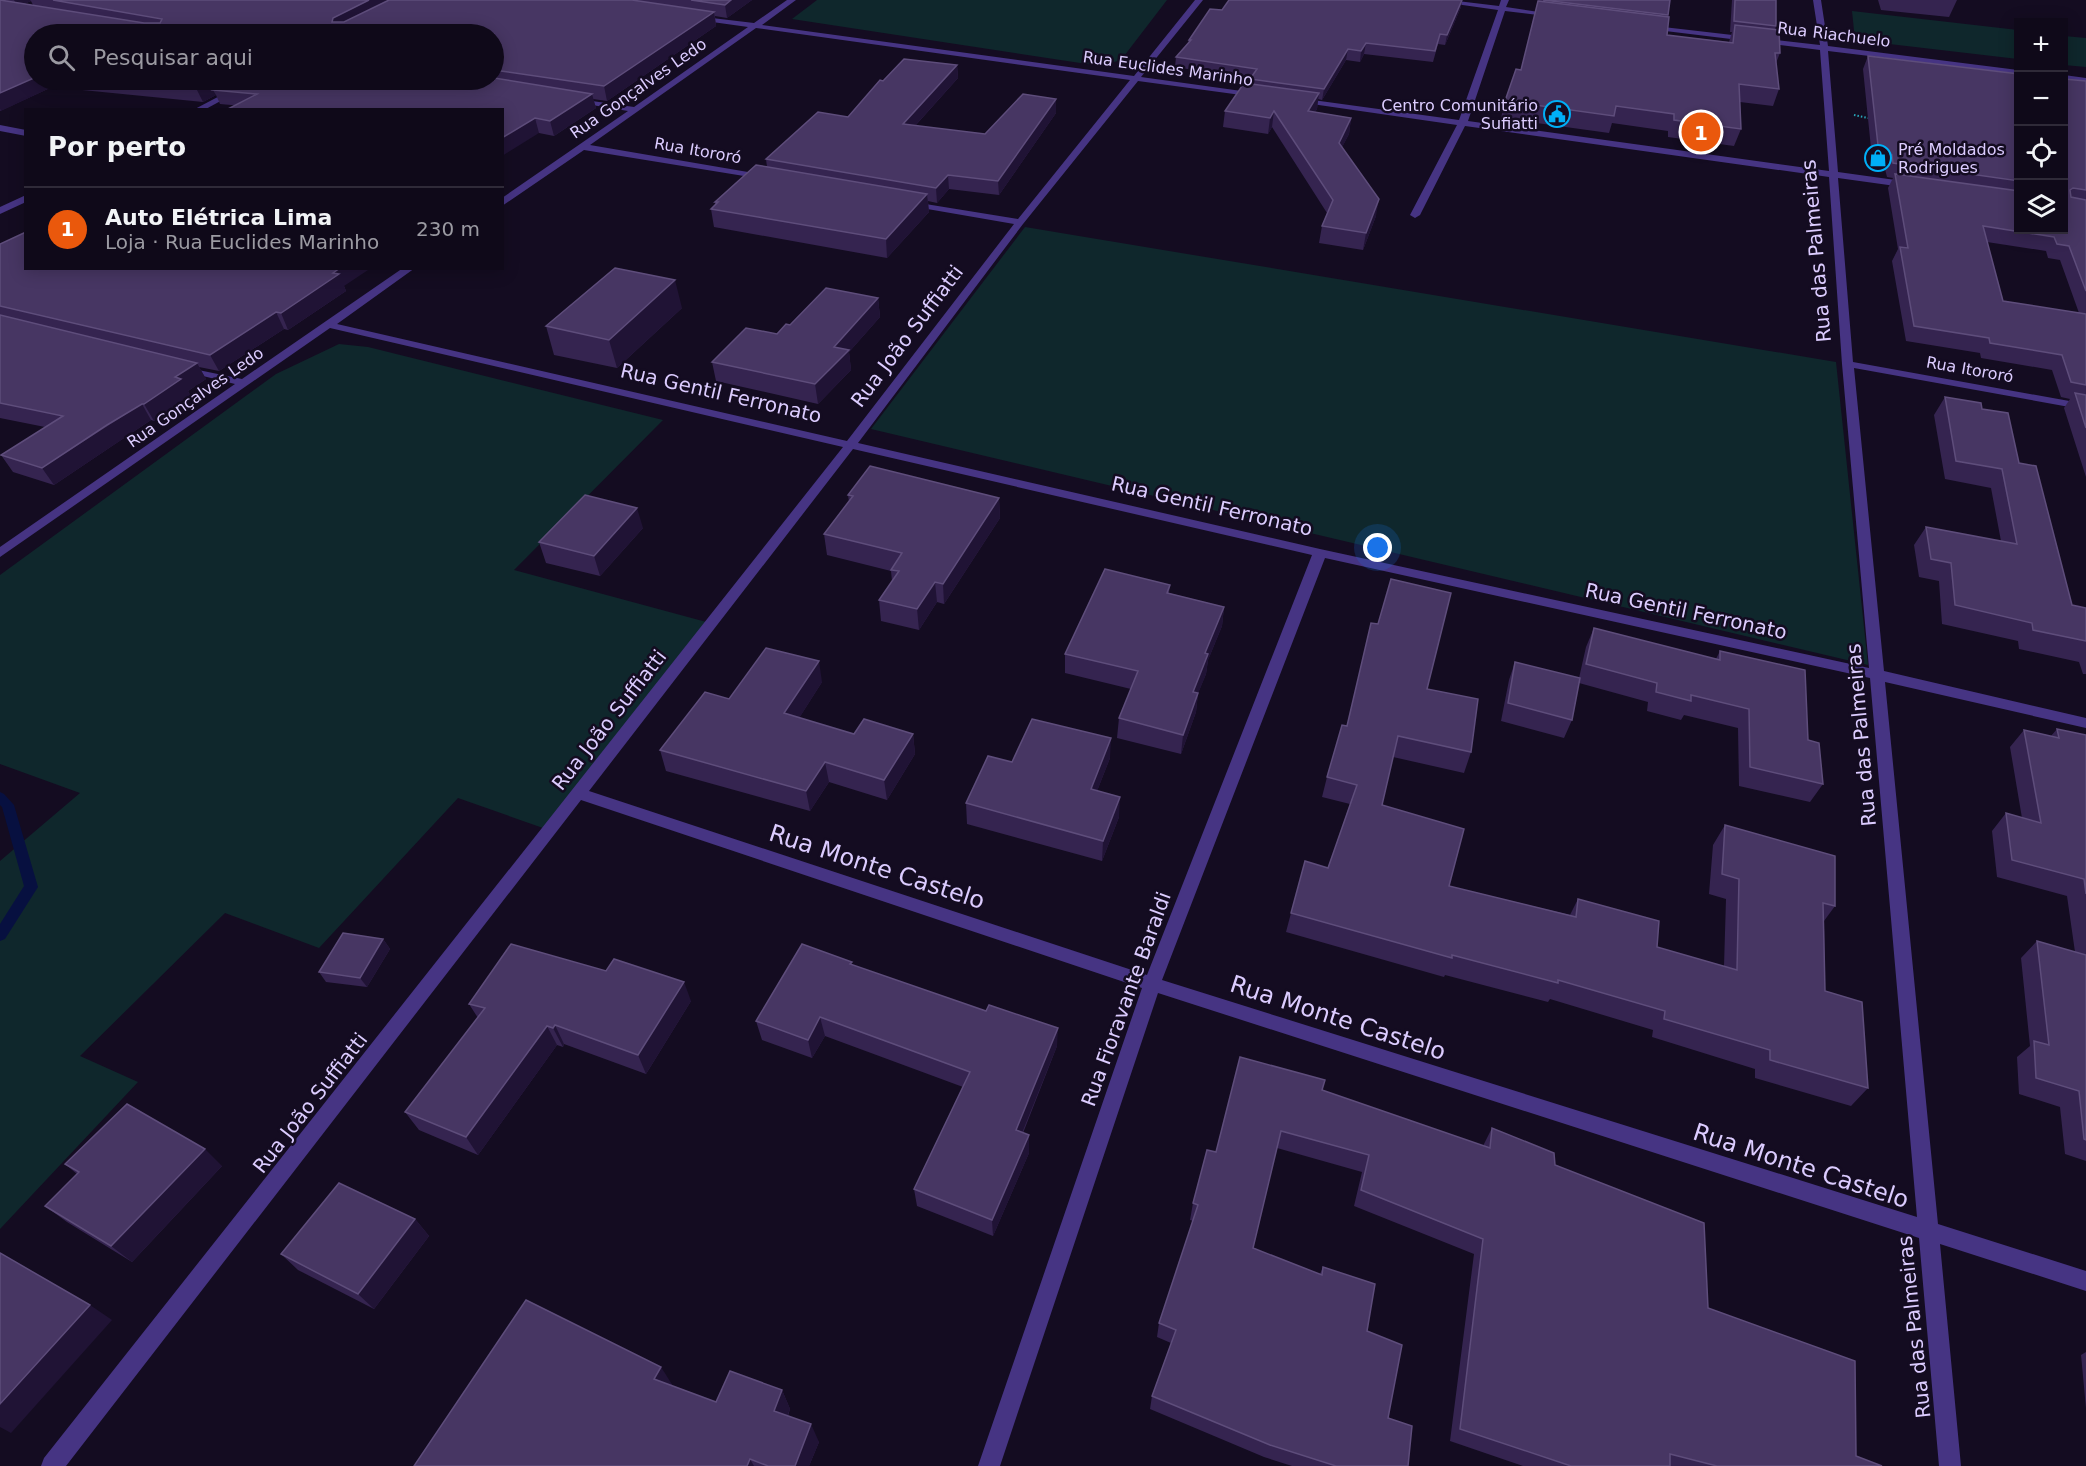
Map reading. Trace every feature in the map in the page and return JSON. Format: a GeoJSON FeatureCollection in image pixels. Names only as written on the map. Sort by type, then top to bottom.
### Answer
{"type":"FeatureCollection","features":[{"type":"Feature","properties":{"kind":"street","name":"Rua Gonçalves Ledo"},"geometry":{"type":"LineString","coordinates":[[504,202],[792,0]]}},
{"type":"Feature","properties":{"kind":"street","name":"Rua João Suffiatti"},"geometry":{"type":"LineString","coordinates":[[52,1466],[851,444],[1020,222],[1199,0]]}},
{"type":"Feature","properties":{"kind":"street"},"geometry":{"type":"LineString","coordinates":[[1431,0],[1504,4],[1567,17]]}},
{"type":"Feature","properties":{"kind":"street","name":"Rua das Palmeiras"},"geometry":{"type":"LineString","coordinates":[[1817,0],[1824,48],[1848,364],[1950,1466]]}},
{"type":"Feature","properties":{"kind":"street"},"geometry":{"type":"LineString","coordinates":[[1415,214],[1463,122],[1504,4]]}},
{"type":"Feature","properties":{"kind":"street","name":"Rua Euclides Marinho"},"geometry":{"type":"LineString","coordinates":[[688,17],[1264,96]]}},
{"type":"Feature","properties":{"kind":"street","name":"Rua Riachuelo"},"geometry":{"type":"LineString","coordinates":[[1637,25],[2014,71]]}},
{"type":"Feature","properties":{"kind":"street"},"geometry":{"type":"LineString","coordinates":[[2068,78],[2086,80]]}},
{"type":"Feature","properties":{"kind":"street"},"geometry":{"type":"LineString","coordinates":[[201,108],[236,90]]}},
{"type":"Feature","properties":{"kind":"street"},"geometry":{"type":"LineString","coordinates":[[569,99],[636,110]]}},
{"type":"Feature","properties":{"kind":"street"},"geometry":{"type":"LineString","coordinates":[[1288,99],[1926,187]]}},
{"type":"Feature","properties":{"kind":"street"},"geometry":{"type":"LineString","coordinates":[[0,128],[24,133]]}},
{"type":"Feature","properties":{"kind":"street","name":"Rua Itororó"},"geometry":{"type":"LineString","coordinates":[[584,147],[772,179]]}},
{"type":"Feature","properties":{"kind":"street"},"geometry":{"type":"LineString","coordinates":[[0,211],[24,199]]}},
{"type":"Feature","properties":{"kind":"street"},"geometry":{"type":"LineString","coordinates":[[902,202],[1020,222]]}},
{"type":"Feature","properties":{"kind":"street","name":"Rua Gonçalves Ledo"},"geometry":{"type":"LineString","coordinates":[[0,553],[407,270]]}},
{"type":"Feature","properties":{"kind":"street","name":"Rua Gentil Ferronato"},"geometry":{"type":"LineString","coordinates":[[329,325],[1320,553],[2086,723]]}},
{"type":"Feature","properties":{"kind":"street","name":"Rua Itororó"},"geometry":{"type":"LineString","coordinates":[[1848,364],[2086,406]]}},
{"type":"Feature","properties":{"kind":"street"},"geometry":{"type":"LineString","coordinates":[[174,366],[244,383]]}},
{"type":"Feature","properties":{"kind":"street","name":"Rua Fioravante Baraldi"},"geometry":{"type":"LineString","coordinates":[[989,1466],[1152,984],[1320,553]]}},
{"type":"Feature","properties":{"kind":"street","name":"Rua Monte Castelo"},"geometry":{"type":"LineString","coordinates":[[578,793],[1152,984],[2086,1281]]}},
{"type":"Feature","properties":{"kind":"path"},"geometry":{"type":"LineString","coordinates":[[1828,109],[1872,119],[1882,124]]}},
{"type":"Feature","properties":{"kind":"green space"},"geometry":{"type":"Polygon","coordinates":[[[817,0],[1167,0],[1121,60],[1100,66],[792,19],[817,0]]]}},
{"type":"Feature","properties":{"kind":"green space"},"geometry":{"type":"Polygon","coordinates":[[[1852,11],[2014,30],[2014,59],[1855,40],[1852,11]]]}},
{"type":"Feature","properties":{"kind":"green space"},"geometry":{"type":"Polygon","coordinates":[[[2068,36],[2086,38],[2086,67],[2068,65],[2068,36]]]}},
{"type":"Feature","properties":{"kind":"green space"},"geometry":{"type":"Polygon","coordinates":[[[1025,227],[1836,362],[1868,665],[871,429],[1025,227]]]}},
{"type":"Feature","properties":{"kind":"green space"},"geometry":{"type":"Polygon","coordinates":[[[339,344],[368,347],[663,420],[514,570],[710,623],[543,828],[458,798],[319,948],[225,913],[80,1056],[138,1082],[0,1229],[0,861],[80,793],[0,764],[0,575],[276,374],[339,344]]]}},
{"type":"Feature","properties":{"kind":"building"},"geometry":{"type":"Polygon","coordinates":[[[0,0],[144,23],[160,23],[162,19],[53,0],[369,0],[333,18],[332,22],[344,22],[389,0],[632,0],[714,12],[604,86],[504,71],[504,24],[24,24],[24,82],[0,93],[0,0]]]}},
{"type":"Feature","properties":{"kind":"building"},"geometry":{"type":"Polygon","coordinates":[[[691,0],[731,0],[725,5],[691,0]]]}},
{"type":"Feature","properties":{"kind":"building"},"geometry":{"type":"Polygon","coordinates":[[[1229,0],[1462,0],[1447,35],[1440,34],[1435,51],[1366,43],[1361,51],[1348,49],[1324,89],[1250,79],[1257,69],[1176,57],[1191,40],[1189,40],[1210,9],[1222,10],[1229,0]]]}},
{"type":"Feature","properties":{"kind":"building"},"geometry":{"type":"Polygon","coordinates":[[[1543,0],[1670,0],[1668,15],[1543,0]]]}},
{"type":"Feature","properties":{"kind":"building"},"geometry":{"type":"Polygon","coordinates":[[[1735,0],[1776,0],[1776,26],[1734,21],[1735,0]]]}},
{"type":"Feature","properties":{"kind":"building"},"geometry":{"type":"Polygon","coordinates":[[[1538,1],[1669,17],[1667,35],[1733,43],[1735,25],[1779,30],[1780,53],[1775,53],[1779,89],[1739,84],[1741,129],[1674,120],[1674,114],[1616,106],[1614,116],[1505,101],[1516,69],[1521,70],[1538,1]]]}},
{"type":"Feature","properties":{"kind":"building"},"geometry":{"type":"Polygon","coordinates":[[[1868,56],[2014,73],[2014,180],[1893,163],[1892,155],[1879,154],[1868,56]]]}},
{"type":"Feature","properties":{"kind":"building"},"geometry":{"type":"Polygon","coordinates":[[[904,59],[957,65],[903,124],[985,134],[1023,94],[1056,99],[998,181],[948,175],[936,188],[766,159],[818,112],[848,117],[880,80],[883,81],[904,59]]]}},
{"type":"Feature","properties":{"kind":"building"},"geometry":{"type":"Polygon","coordinates":[[[2068,79],[2086,81],[2086,190],[2073,188],[2070,190],[2071,197],[2086,200],[2086,291],[2069,246],[2057,244],[2054,237],[2035,234],[2068,234],[2068,79]]]}},
{"type":"Feature","properties":{"kind":"building"},"geometry":{"type":"Polygon","coordinates":[[[504,80],[592,94],[550,121],[535,118],[504,137],[504,108],[230,108],[257,94],[213,90],[504,90],[504,80]]]}},
{"type":"Feature","properties":{"kind":"building"},"geometry":{"type":"Polygon","coordinates":[[[1244,83],[1319,93],[1308,111],[1351,118],[1339,143],[1379,199],[1366,233],[1322,226],[1333,200],[1274,111],[1270,118],[1225,111],[1244,83]]]}},
{"type":"Feature","properties":{"kind":"building"},"geometry":{"type":"Polygon","coordinates":[[[756,165],[927,194],[886,239],[711,209],[718,202],[715,202],[756,165]]]}},
{"type":"Feature","properties":{"kind":"building"},"geometry":{"type":"Polygon","coordinates":[[[1895,174],[2014,190],[2014,231],[1983,226],[2003,301],[2086,314],[2086,385],[2071,382],[2062,355],[1990,343],[1989,338],[1914,326],[1900,247],[1908,248],[1895,174]]]}},
{"type":"Feature","properties":{"kind":"building"},"geometry":{"type":"Polygon","coordinates":[[[24,233],[24,270],[337,270],[333,273],[339,274],[281,313],[276,312],[210,355],[0,306],[0,244],[24,233]]]}},
{"type":"Feature","properties":{"kind":"building"},"geometry":{"type":"Polygon","coordinates":[[[615,268],[675,280],[609,340],[546,326],[615,268]]]}},
{"type":"Feature","properties":{"kind":"building"},"geometry":{"type":"Polygon","coordinates":[[[826,288],[878,298],[834,347],[849,350],[815,384],[712,362],[746,328],[777,334],[786,324],[790,325],[826,288]]]}},
{"type":"Feature","properties":{"kind":"building"},"geometry":{"type":"Polygon","coordinates":[[[0,315],[197,363],[175,377],[181,379],[42,468],[1,455],[63,416],[0,403],[0,315]]]}},
{"type":"Feature","properties":{"kind":"building"},"geometry":{"type":"Polygon","coordinates":[[[2075,393],[2086,395],[2086,428],[2075,393]]]}},
{"type":"Feature","properties":{"kind":"building"},"geometry":{"type":"Polygon","coordinates":[[[1945,397],[1981,403],[1982,409],[2008,413],[2019,463],[2036,466],[2072,605],[2086,608],[2086,641],[2033,630],[2032,623],[1955,605],[1951,563],[1931,559],[1926,527],[2017,544],[2002,469],[1956,461],[1945,397]]]}},
{"type":"Feature","properties":{"kind":"building"},"geometry":{"type":"Polygon","coordinates":[[[870,466],[999,498],[943,584],[935,582],[917,609],[879,600],[899,571],[891,570],[902,553],[824,534],[853,496],[848,495],[870,466]]]}},
{"type":"Feature","properties":{"kind":"building"},"geometry":{"type":"Polygon","coordinates":[[[585,495],[637,508],[594,556],[539,542],[585,495]]]}},
{"type":"Feature","properties":{"kind":"building"},"geometry":{"type":"Polygon","coordinates":[[[1105,569],[1170,585],[1167,593],[1224,607],[1205,653],[1208,654],[1193,692],[1198,693],[1183,735],[1119,718],[1138,671],[1065,654],[1105,569]]]}},
{"type":"Feature","properties":{"kind":"building"},"geometry":{"type":"Polygon","coordinates":[[[1391,579],[1451,593],[1427,689],[1478,699],[1471,752],[1398,736],[1382,805],[1464,829],[1449,886],[1576,917],[1578,899],[1659,921],[1657,947],[1737,970],[1739,879],[1722,874],[1725,825],[1835,856],[1835,906],[1823,903],[1825,991],[1862,1002],[1868,1088],[1770,1060],[1770,1050],[1664,1019],[1665,1011],[1558,980],[1558,983],[1452,955],[1452,958],[1291,913],[1305,861],[1328,868],[1357,785],[1327,777],[1342,725],[1347,726],[1371,623],[1378,624],[1391,579]]]}},
{"type":"Feature","properties":{"kind":"building"},"geometry":{"type":"Polygon","coordinates":[[[1594,628],[1720,660],[1720,651],[1805,670],[1808,740],[1819,743],[1823,784],[1750,767],[1749,709],[1691,695],[1691,701],[1656,692],[1657,683],[1586,664],[1594,628]]]}},
{"type":"Feature","properties":{"kind":"building"},"geometry":{"type":"Polygon","coordinates":[[[766,648],[819,661],[784,713],[854,734],[864,719],[913,734],[884,780],[825,762],[806,791],[660,750],[705,692],[729,699],[766,648]]]}},
{"type":"Feature","properties":{"kind":"building"},"geometry":{"type":"Polygon","coordinates":[[[1515,662],[1580,678],[1572,720],[1508,703],[1515,662]]]}},
{"type":"Feature","properties":{"kind":"building"},"geometry":{"type":"Polygon","coordinates":[[[1032,719],[1111,738],[1091,789],[1120,797],[1103,841],[966,803],[988,756],[1012,762],[1032,719]]]}},
{"type":"Feature","properties":{"kind":"building"},"geometry":{"type":"Polygon","coordinates":[[[2057,729],[2086,735],[2086,894],[2084,879],[2012,860],[2006,813],[2041,823],[2024,730],[2059,738],[2057,729]]]}},
{"type":"Feature","properties":{"kind":"building"},"geometry":{"type":"Polygon","coordinates":[[[343,933],[383,939],[360,978],[319,972],[343,933]]]}},
{"type":"Feature","properties":{"kind":"building"},"geometry":{"type":"Polygon","coordinates":[[[2037,941],[2086,955],[2086,1140],[2084,1139],[2079,1091],[2036,1078],[2034,1041],[2049,1045],[2037,941]]]}},
{"type":"Feature","properties":{"kind":"building"},"geometry":{"type":"Polygon","coordinates":[[[511,944],[606,971],[614,959],[684,982],[638,1055],[555,1025],[553,1028],[547,1026],[466,1137],[405,1112],[485,1008],[469,1004],[511,944]]]}},
{"type":"Feature","properties":{"kind":"building"},"geometry":{"type":"Polygon","coordinates":[[[802,944],[852,962],[850,964],[986,1011],[989,1005],[1058,1028],[1016,1130],[1029,1135],[992,1220],[914,1189],[970,1072],[820,1017],[808,1040],[756,1021],[802,944]]]}},
{"type":"Feature","properties":{"kind":"building"},"geometry":{"type":"Polygon","coordinates":[[[1240,1057],[1325,1080],[1322,1090],[1490,1148],[1492,1128],[1554,1153],[1555,1165],[1704,1223],[1708,1308],[1855,1361],[1856,1456],[1882,1466],[1717,1466],[1670,1454],[1670,1466],[1571,1466],[1460,1429],[1483,1239],[1361,1190],[1369,1155],[1281,1131],[1253,1248],[1322,1275],[1323,1267],[1375,1284],[1367,1331],[1402,1345],[1388,1418],[1412,1426],[1408,1466],[1336,1466],[1270,1445],[1152,1396],[1176,1330],[1159,1323],[1198,1205],[1193,1203],[1207,1150],[1216,1152],[1240,1057]]]}},
{"type":"Feature","properties":{"kind":"building"},"geometry":{"type":"Polygon","coordinates":[[[127,1104],[205,1149],[111,1246],[45,1206],[79,1172],[65,1164],[127,1104]]]}},
{"type":"Feature","properties":{"kind":"building"},"geometry":{"type":"Polygon","coordinates":[[[339,1183],[415,1219],[358,1294],[281,1254],[339,1183]]]}},
{"type":"Feature","properties":{"kind":"building"},"geometry":{"type":"Polygon","coordinates":[[[0,1253],[90,1305],[0,1404],[0,1253]]]}},
{"type":"Feature","properties":{"kind":"building"},"geometry":{"type":"Polygon","coordinates":[[[526,1300],[661,1367],[654,1379],[716,1402],[730,1371],[782,1390],[774,1411],[811,1424],[795,1466],[768,1466],[750,1459],[747,1466],[414,1466],[526,1300]]]}},
{"type":"Feature","properties":{"kind":"waterway"},"geometry":{"type":"LineString","coordinates":[[0,797],[8,805],[31,887],[0,935]]}},
{"type":"Feature","properties":{"kind":"place","name":"Centro Comunitário Sufiatti"},"geometry":{"type":"Point","coordinates":[1557,114]}},
{"type":"Feature","properties":{"kind":"place","name":"Auto Elétrica Lima"},"geometry":{"type":"Point","coordinates":[1701,132]}},
{"type":"Feature","properties":{"kind":"place","name":"Pré Moldados Rodrigues"},"geometry":{"type":"Point","coordinates":[1878,158]}}]}
